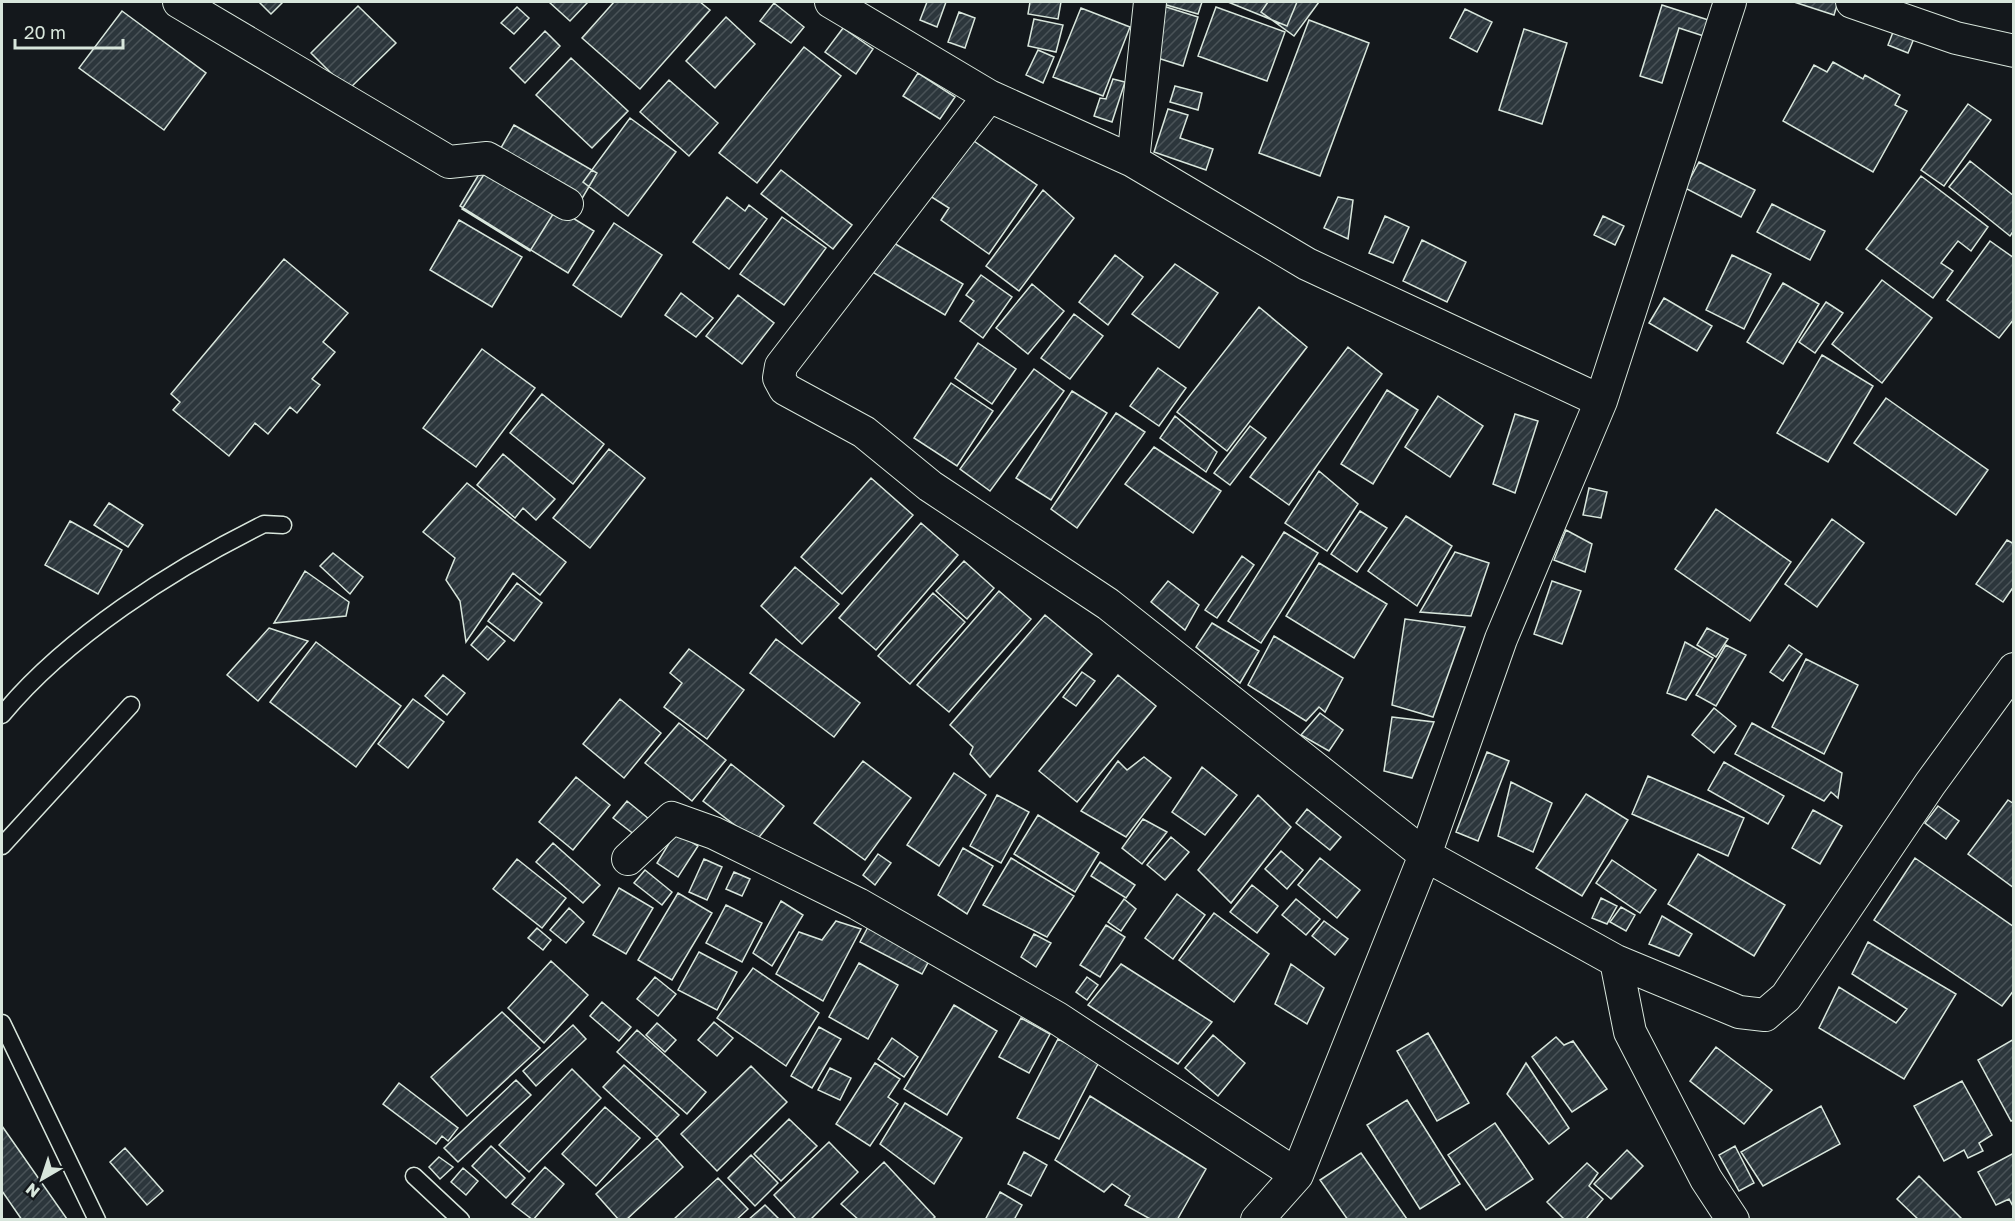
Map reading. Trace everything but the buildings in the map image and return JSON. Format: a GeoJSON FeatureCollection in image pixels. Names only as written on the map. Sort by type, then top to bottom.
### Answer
{"type":"FeatureCollection","features":[{"type":"Feature","properties":{"kind":"street"},"geometry":{"type":"LineString","coordinates":[[179,2],[449,162],[487,158],[567,204]]}},
{"type":"Feature","properties":{"kind":"street"},"geometry":{"type":"LineString","coordinates":[[831,2],[989,96],[1132,161],[1306,264],[1600,401]]}},
{"type":"Feature","properties":{"kind":"street"},"geometry":{"type":"LineString","coordinates":[[1132,161],[1150,2]]}},
{"type":"Feature","properties":{"kind":"street"},"geometry":{"type":"LineString","coordinates":[[1257,1220],[1297,1175],[1425,855],[1501,639],[1600,401],[1730,2]]}},
{"type":"Feature","properties":{"kind":"street"},"geometry":{"type":"LineString","coordinates":[[1852,2],[1956,38],[2013,51]]}},
{"type":"Feature","properties":{"kind":"street"},"geometry":{"type":"LineString","coordinates":[[989,96],[781,366],[779,378],[784,389],[864,432],[930,486],[1108,604],[1425,855],[1616,962],[1739,1012],[1765,1014],[1786,997],[1930,784],[2013,669]]}},
{"type":"Feature","properties":{"kind":"street"},"geometry":{"type":"LineString","coordinates":[[628,859],[672,818],[714,833],[858,904],[1047,1012],[1297,1175]]}},
{"type":"Feature","properties":{"kind":"street"},"geometry":{"type":"LineString","coordinates":[[1616,962],[1630,1032],[1706,1179],[1733,1220]]}},
{"type":"Feature","properties":{"kind":"lane"},"geometry":{"type":"LineString","coordinates":[[2,715],[67,650],[166,579],[264,524],[283,525]]}},
{"type":"Feature","properties":{"kind":"lane"},"geometry":{"type":"LineString","coordinates":[[2,846],[131,705]]}},
{"type":"Feature","properties":{"kind":"lane"},"geometry":{"type":"LineString","coordinates":[[2,1023],[97,1220]]}},
{"type":"Feature","properties":{"kind":"lane"},"geometry":{"type":"LineString","coordinates":[[414,1176],[461,1220]]}}]}
